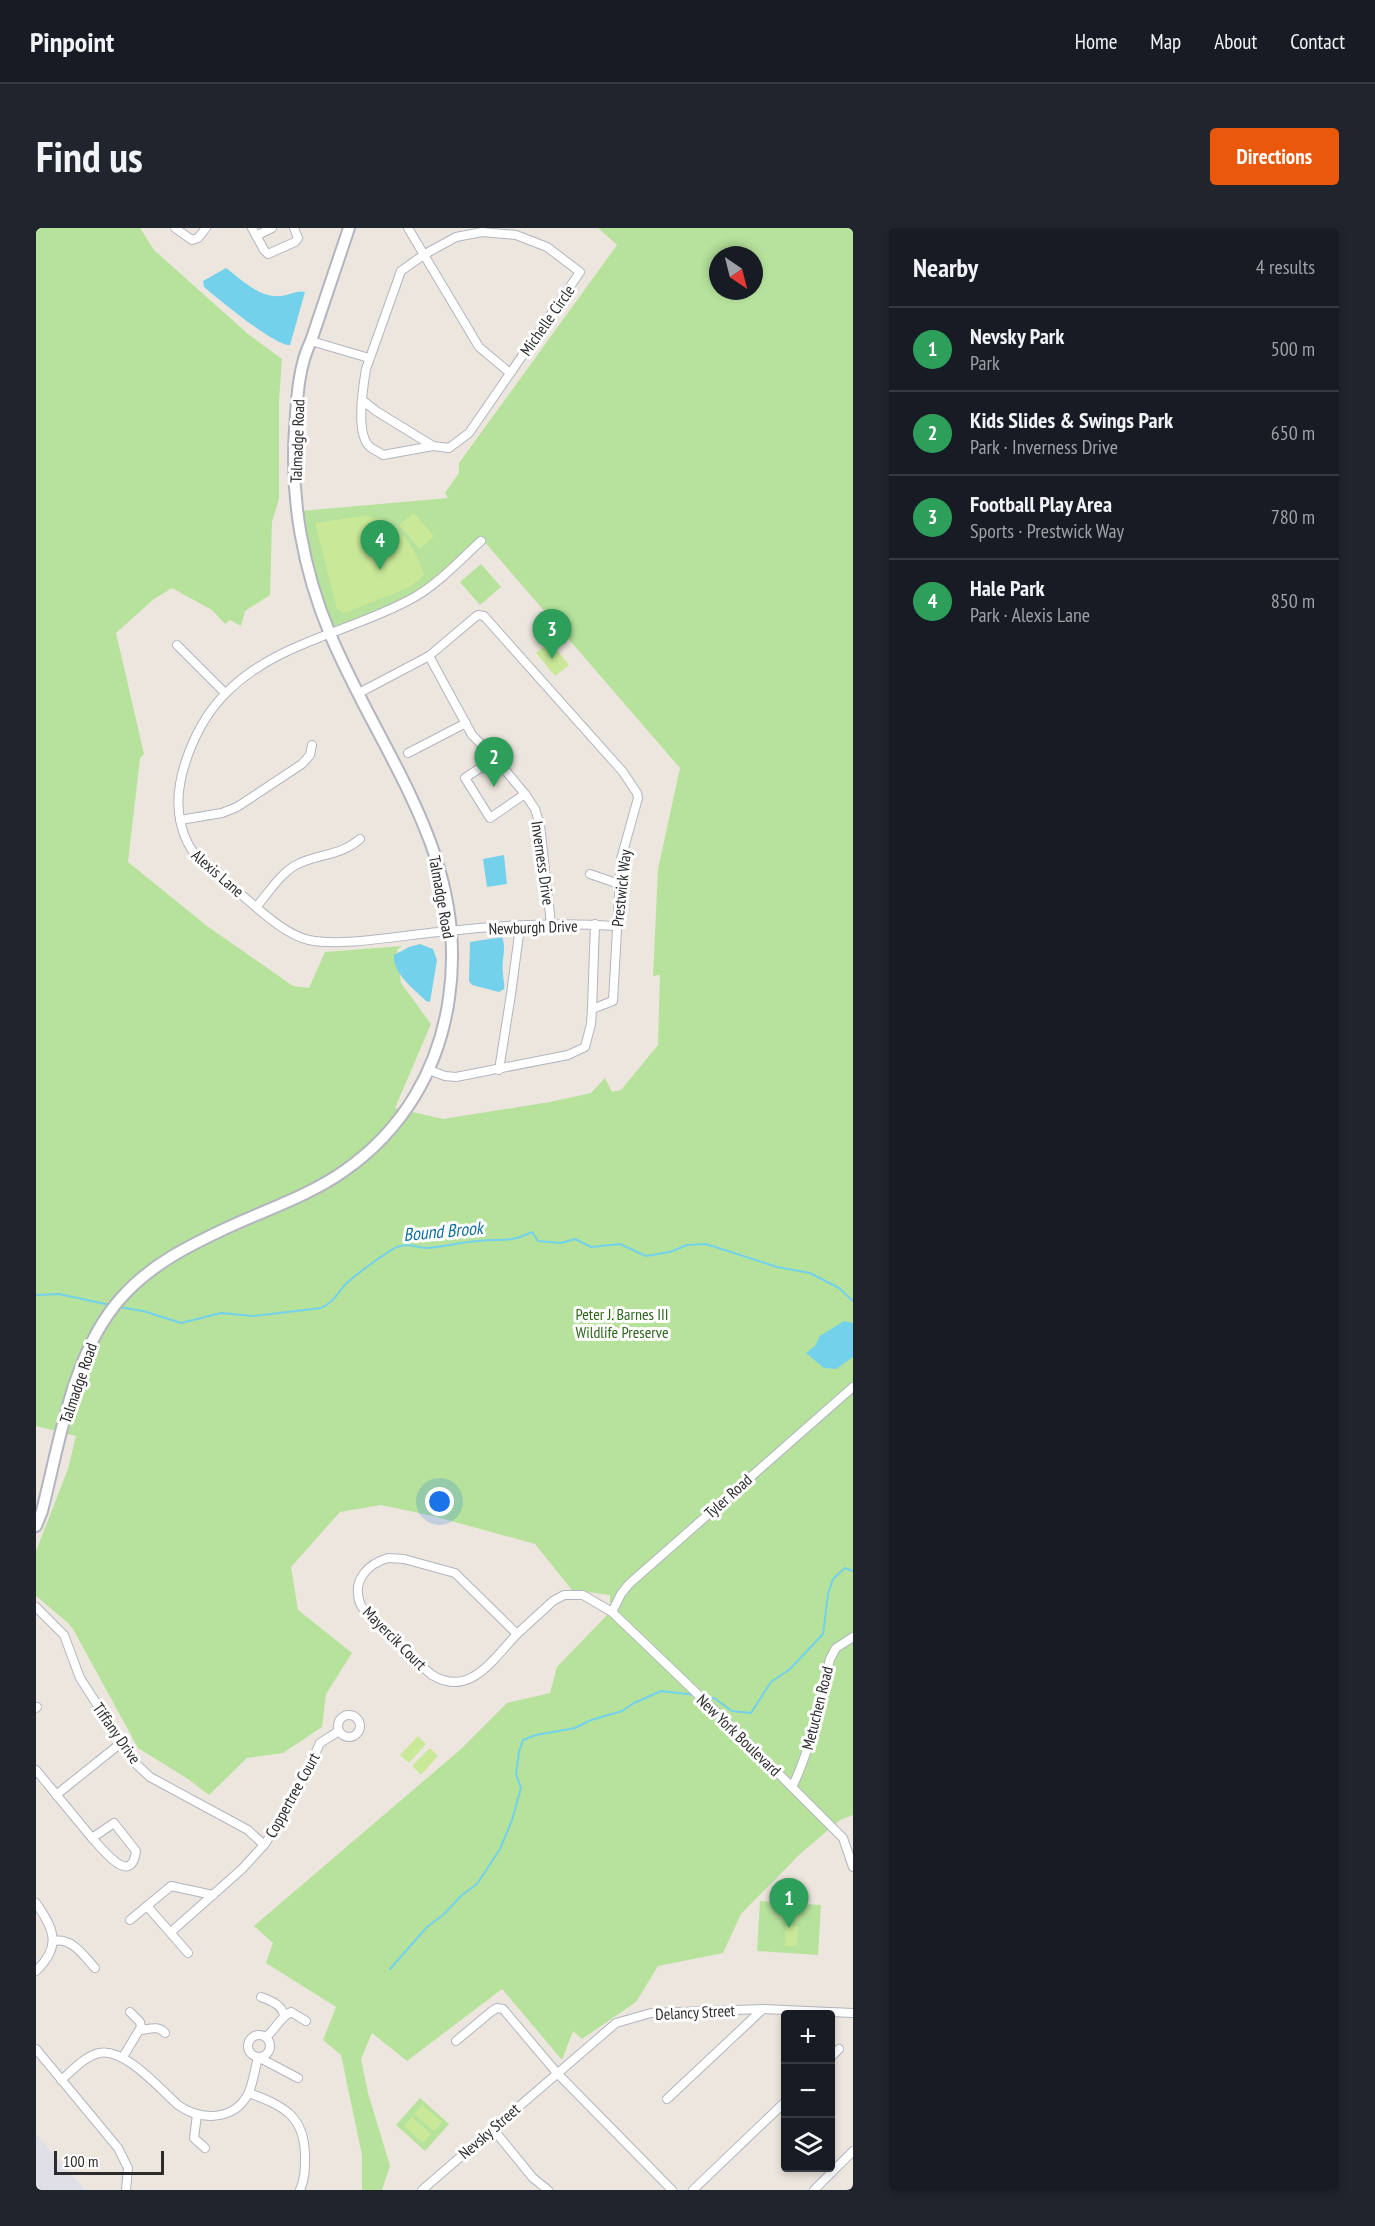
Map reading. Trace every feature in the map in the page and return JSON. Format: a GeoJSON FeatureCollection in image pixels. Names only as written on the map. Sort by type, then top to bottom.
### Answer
{"type":"FeatureCollection","features":[{"type":"Feature","properties":{"kind":"street"},"geometry":{"type":"LineString","coordinates":[[175,228],[192,240],[198,238],[206,228]]}},
{"type":"Feature","properties":{"kind":"street"},"geometry":{"type":"LineString","coordinates":[[252,228],[264,250],[272,253],[295,242],[298,238],[294,228]]}},
{"type":"Feature","properties":{"kind":"street"},"geometry":{"type":"LineString","coordinates":[[256,236],[272,228]]}},
{"type":"Feature","properties":{"kind":"street","name":"Talmadge Road"},"geometry":{"type":"LineString","coordinates":[[36,1526],[78,1377],[94,1336],[126,1291],[166,1259],[187,1247],[294,1197],[342,1172],[364,1156],[411,1106],[429,1070],[439,1042],[449,997],[451,930],[443,885],[429,833],[418,808],[330,634],[319,606],[304,549],[294,479],[294,444],[299,384],[306,352],[349,228]]}},
{"type":"Feature","properties":{"kind":"street"},"geometry":{"type":"LineString","coordinates":[[408,228],[479,347],[510,373]]}},
{"type":"Feature","properties":{"kind":"street","name":"Michelle Circle"},"geometry":{"type":"LineString","coordinates":[[482,232],[516,235],[547,247],[580,272],[469,433],[449,448],[433,446],[382,455],[369,446],[362,433],[362,400],[369,358],[401,271],[425,254],[456,237],[482,232]]}},
{"type":"Feature","properties":{"kind":"street"},"geometry":{"type":"LineString","coordinates":[[311,341],[369,358]]}},
{"type":"Feature","properties":{"kind":"street"},"geometry":{"type":"LineString","coordinates":[[362,400],[433,446]]}},
{"type":"Feature","properties":{"kind":"street","name":"Alexis Lane"},"geometry":{"type":"LineString","coordinates":[[451,930],[327,941],[308,939],[288,932],[198,859],[189,848],[178,805],[187,760],[205,720],[225,693],[255,668],[278,655],[416,597],[481,541]]}},
{"type":"Feature","properties":{"kind":"street","name":"Prestwick Way"},"geometry":{"type":"LineString","coordinates":[[359,693],[429,656],[478,615],[484,616],[623,772],[638,798],[621,860],[613,1001],[592,1009]]}},
{"type":"Feature","properties":{"kind":"street"},"geometry":{"type":"LineString","coordinates":[[177,645],[225,693]]}},
{"type":"Feature","properties":{"kind":"street","name":"Inverness Drive"},"geometry":{"type":"LineString","coordinates":[[429,656],[472,735],[495,758],[535,809],[540,825],[551,924]]}},
{"type":"Feature","properties":{"kind":"street"},"geometry":{"type":"LineString","coordinates":[[408,753],[466,723]]}},
{"type":"Feature","properties":{"kind":"street"},"geometry":{"type":"LineString","coordinates":[[180,820],[222,813],[237,807],[302,764],[310,755],[312,745]]}},
{"type":"Feature","properties":{"kind":"street"},"geometry":{"type":"LineString","coordinates":[[495,758],[465,778],[490,818],[525,794]]}},
{"type":"Feature","properties":{"kind":"street"},"geometry":{"type":"LineString","coordinates":[[257,906],[278,880],[296,865],[341,852],[360,839]]}},
{"type":"Feature","properties":{"kind":"street"},"geometry":{"type":"LineString","coordinates":[[590,874],[619,884]]}},
{"type":"Feature","properties":{"kind":"street","name":"Newburgh Drive"},"geometry":{"type":"LineString","coordinates":[[451,930],[551,924],[616,926]]}},
{"type":"Feature","properties":{"kind":"street"},"geometry":{"type":"LineString","coordinates":[[429,1070],[456,1077],[568,1055],[585,1047],[591,1024],[595,924]]}},
{"type":"Feature","properties":{"kind":"street"},"geometry":{"type":"LineString","coordinates":[[498,1070],[520,927]]}},
{"type":"Feature","properties":{"kind":"street","name":"Tyler Road"},"geometry":{"type":"LineString","coordinates":[[612,1612],[629,1584],[853,1387]]}},
{"type":"Feature","properties":{"kind":"street","name":"Mayercik Court"},"geometry":{"type":"LineString","coordinates":[[517,1634],[462,1578],[441,1568],[404,1559],[388,1558],[379,1560],[364,1571],[358,1585],[360,1603],[364,1611],[432,1676],[447,1683],[463,1682],[479,1673],[553,1600],[564,1595],[584,1595],[612,1612]]}},
{"type":"Feature","properties":{"kind":"street","name":"Tiffany Drive"},"geometry":{"type":"LineString","coordinates":[[36,1607],[64,1635],[80,1678],[120,1743],[135,1762],[150,1777],[248,1830],[264,1845]]}},
{"type":"Feature","properties":{"kind":"street","name":"New York Boulevard"},"geometry":{"type":"LineString","coordinates":[[612,1612],[843,1838],[853,1867]]}},
{"type":"Feature","properties":{"kind":"street","name":"Metuchen Road"},"geometry":{"type":"LineString","coordinates":[[792,1787],[807,1751],[830,1659],[836,1648],[853,1638]]}},
{"type":"Feature","properties":{"kind":"street","name":"Coppertree Court"},"geometry":{"type":"LineString","coordinates":[[171,1932],[242,1869],[264,1845],[287,1810],[320,1743],[339,1731]]}},
{"type":"Feature","properties":{"kind":"street"},"geometry":{"type":"LineString","coordinates":[[56,1795],[120,1743]]}},
{"type":"Feature","properties":{"kind":"street"},"geometry":{"type":"LineString","coordinates":[[36,1770],[92,1838],[116,1864],[124,1867],[134,1861],[136,1851],[114,1823],[92,1838]]}},
{"type":"Feature","properties":{"kind":"street"},"geometry":{"type":"LineString","coordinates":[[130,1920],[171,1886],[213,1895]]}},
{"type":"Feature","properties":{"kind":"street"},"geometry":{"type":"LineString","coordinates":[[36,1903],[51,1923],[54,1934],[50,1954],[36,1971]]}},
{"type":"Feature","properties":{"kind":"street"},"geometry":{"type":"LineString","coordinates":[[147,1906],[188,1953]]}},
{"type":"Feature","properties":{"kind":"street"},"geometry":{"type":"LineString","coordinates":[[53,1941],[59,1939],[76,1946],[95,1968]]}},
{"type":"Feature","properties":{"kind":"street"},"geometry":{"type":"LineString","coordinates":[[261,1997],[282,2008],[284,2015]]}},
{"type":"Feature","properties":{"kind":"street"},"geometry":{"type":"LineString","coordinates":[[456,2041],[490,2012],[501,2008],[556,2073],[672,2190]]}},
{"type":"Feature","properties":{"kind":"street"},"geometry":{"type":"LineString","coordinates":[[667,2099],[763,2008]]}},
{"type":"Feature","properties":{"kind":"street","name":"Delancy Street"},"geometry":{"type":"LineString","coordinates":[[556,2073],[616,2023],[651,2013],[763,2008],[853,2013]]}},
{"type":"Feature","properties":{"kind":"street"},"geometry":{"type":"LineString","coordinates":[[123,2057],[141,2030],[140,2022],[130,2012]]}},
{"type":"Feature","properties":{"kind":"street"},"geometry":{"type":"LineString","coordinates":[[298,2078],[249,2051],[249,2040],[255,2036],[266,2037],[273,2032],[284,2015],[291,2012],[306,2021]]}},
{"type":"Feature","properties":{"kind":"street"},"geometry":{"type":"LineString","coordinates":[[141,2030],[155,2028],[165,2033]]}},
{"type":"Feature","properties":{"kind":"street"},"geometry":{"type":"LineString","coordinates":[[258,2057],[265,2056],[270,2051],[270,2043],[266,2037]]}},
{"type":"Feature","properties":{"kind":"street"},"geometry":{"type":"LineString","coordinates":[[36,2049],[118,2148],[128,2168],[126,2190]]}},
{"type":"Feature","properties":{"kind":"street"},"geometry":{"type":"LineString","coordinates":[[835,2054],[839,2049]]}},
{"type":"Feature","properties":{"kind":"street"},"geometry":{"type":"LineString","coordinates":[[61,2080],[88,2058],[109,2052],[123,2057],[178,2105],[197,2115],[214,2116],[224,2114],[240,2104],[249,2093],[258,2057]]}},
{"type":"Feature","properties":{"kind":"street","name":"Nevsky Street"},"geometry":{"type":"LineString","coordinates":[[423,2190],[556,2073]]}},
{"type":"Feature","properties":{"kind":"street"},"geometry":{"type":"LineString","coordinates":[[249,2093],[273,2102],[288,2112],[299,2125],[305,2147],[304,2179],[300,2190]]}},
{"type":"Feature","properties":{"kind":"street"},"geometry":{"type":"LineString","coordinates":[[693,2190],[781,2106]]}},
{"type":"Feature","properties":{"kind":"street"},"geometry":{"type":"LineString","coordinates":[[197,2115],[194,2138],[205,2148]]}},
{"type":"Feature","properties":{"kind":"street"},"geometry":{"type":"LineString","coordinates":[[493,2129],[533,2178],[548,2190]]}},
{"type":"Feature","properties":{"kind":"street"},"geometry":{"type":"LineString","coordinates":[[814,2190],[853,2151]]}},
{"type":"Feature","properties":{"kind":"shaded area"},"geometry":{"type":"Polygon","coordinates":[[[36,2134],[85,2190],[36,2190],[36,2134]]]}},
{"type":"Feature","properties":{"kind":"green space","name":"Peter J. Barnes III Wildlife Preserve"},"geometry":{"type":"Polygon","coordinates":[[[36,228],[140,228],[154,250],[248,334],[282,359],[279,401],[279,499],[272,522],[270,595],[245,611],[241,626],[230,620],[225,624],[212,610],[172,588],[154,599],[116,633],[144,754],[140,758],[128,862],[207,926],[293,986],[309,988],[325,952],[402,946],[397,950],[401,983],[431,1024],[395,1108],[443,1119],[591,1093],[605,1078],[612,1092],[621,1090],[658,1045],[660,975],[653,976],[658,869],[680,768],[483,540],[425,590],[330,634],[313,576],[301,511],[448,498],[445,493],[459,473],[459,463],[617,245],[598,228],[853,228],[853,1815],[840,1820],[801,1853],[741,1914],[723,1953],[658,1966],[636,2002],[582,2039],[573,2031],[562,2060],[502,1989],[407,2061],[372,2033],[361,2059],[368,2093],[390,2166],[382,2190],[362,2190],[362,2155],[341,2055],[323,2040],[336,2007],[266,1963],[273,1943],[254,1926],[461,1749],[507,1703],[550,1693],[557,1667],[610,1612],[610,1595],[572,1590],[535,1544],[433,1516],[381,1505],[340,1512],[291,1567],[298,1610],[352,1653],[326,1694],[322,1727],[283,1753],[247,1758],[209,1795],[138,1748],[73,1629],[36,1596],[36,1551],[68,1469],[76,1436],[36,1426],[36,228]]]}},
{"type":"Feature","properties":{"kind":"green space"},"geometry":{"type":"Polygon","coordinates":[[[414,513],[434,536],[420,549],[399,525],[414,513]]]}},
{"type":"Feature","properties":{"kind":"green space"},"geometry":{"type":"Polygon","coordinates":[[[363,516],[386,522],[403,535],[415,553],[424,575],[410,587],[344,613],[337,609],[315,523],[363,516]]]}},
{"type":"Feature","properties":{"kind":"green space"},"geometry":{"type":"Polygon","coordinates":[[[481,564],[501,587],[480,605],[460,582],[481,564]]]}},
{"type":"Feature","properties":{"kind":"green space"},"geometry":{"type":"Polygon","coordinates":[[[550,641],[569,665],[555,676],[536,653],[550,641]]]}},
{"type":"Feature","properties":{"kind":"green space"},"geometry":{"type":"Polygon","coordinates":[[[418,1736],[426,1744],[409,1763],[400,1755],[418,1736]]]}},
{"type":"Feature","properties":{"kind":"green space"},"geometry":{"type":"Polygon","coordinates":[[[430,1748],[438,1756],[421,1775],[412,1766],[430,1748]]]}},
{"type":"Feature","properties":{"kind":"green space"},"geometry":{"type":"Polygon","coordinates":[[[760,1901],[821,1905],[818,1955],[757,1951],[760,1901]]]}},
{"type":"Feature","properties":{"kind":"green space"},"geometry":{"type":"Polygon","coordinates":[[[786,1925],[798,1926],[797,1946],[785,1946],[786,1925]]]}},
{"type":"Feature","properties":{"kind":"green space"},"geometry":{"type":"Polygon","coordinates":[[[420,2098],[449,2124],[425,2151],[396,2125],[420,2098]]]}},
{"type":"Feature","properties":{"kind":"green space"},"geometry":{"type":"Polygon","coordinates":[[[422,2105],[442,2122],[434,2131],[414,2114],[422,2105]]]}},
{"type":"Feature","properties":{"kind":"green space"},"geometry":{"type":"Polygon","coordinates":[[[412,2117],[431,2134],[423,2143],[404,2126],[412,2117]]]}},
{"type":"Feature","properties":{"kind":"water"},"geometry":{"type":"Polygon","coordinates":[[[226,268],[251,287],[265,294],[281,296],[305,292],[290,345],[283,344],[260,330],[204,287],[203,281],[226,268]]]}},
{"type":"Feature","properties":{"kind":"water"},"geometry":{"type":"Polygon","coordinates":[[[504,855],[507,884],[487,887],[483,859],[504,855]]]}},
{"type":"Feature","properties":{"kind":"water"},"geometry":{"type":"Polygon","coordinates":[[[502,937],[504,989],[499,992],[472,985],[469,981],[470,942],[502,937]]]}},
{"type":"Feature","properties":{"kind":"water"},"geometry":{"type":"Polygon","coordinates":[[[420,944],[433,949],[437,960],[430,1002],[426,1001],[405,980],[395,962],[394,955],[420,944]]]}},
{"type":"Feature","properties":{"kind":"water"},"geometry":{"type":"Polygon","coordinates":[[[844,1321],[853,1323],[853,1357],[836,1369],[824,1368],[806,1353],[815,1346],[820,1336],[844,1321]]]}},
{"type":"Feature","properties":{"kind":"waterway","name":"Bound Brook"},"geometry":{"type":"LineString","coordinates":[[118,1307],[143,1311],[181,1323],[221,1313],[253,1316],[321,1308],[362,1270],[400,1246],[440,1247],[510,1239],[532,1232],[538,1241],[561,1243],[575,1239],[591,1247],[620,1244],[646,1256],[670,1252],[687,1245],[706,1244],[777,1267],[810,1273],[839,1288],[853,1301]]}},
{"type":"Feature","properties":{"kind":"waterway","name":"Bound Brook"},"geometry":{"type":"LineString","coordinates":[[36,1295],[59,1294],[110,1305]]}},
{"type":"Feature","properties":{"kind":"waterway"},"geometry":{"type":"LineString","coordinates":[[705,1697],[714,1698],[732,1711],[751,1713],[771,1682],[790,1669],[823,1634],[828,1594],[833,1579],[845,1568],[853,1571]]}},
{"type":"Feature","properties":{"kind":"waterway"},"geometry":{"type":"LineString","coordinates":[[390,1969],[427,1927],[477,1884],[500,1849],[512,1820],[521,1788],[516,1774],[523,1740],[536,1735],[575,1728],[591,1720],[622,1711],[661,1691],[696,1695]]}},
{"type":"Feature","properties":{"kind":"place","name":"Hale Park"},"geometry":{"type":"Point","coordinates":[380,570]}},
{"type":"Feature","properties":{"kind":"place","name":"Football Play Area"},"geometry":{"type":"Point","coordinates":[552,659]}},
{"type":"Feature","properties":{"kind":"place","name":"Kids Slides & Swings Park"},"geometry":{"type":"Point","coordinates":[494,787]}},
{"type":"Feature","properties":{"kind":"place","name":"Nevsky Park"},"geometry":{"type":"Point","coordinates":[789,1928]}}]}
